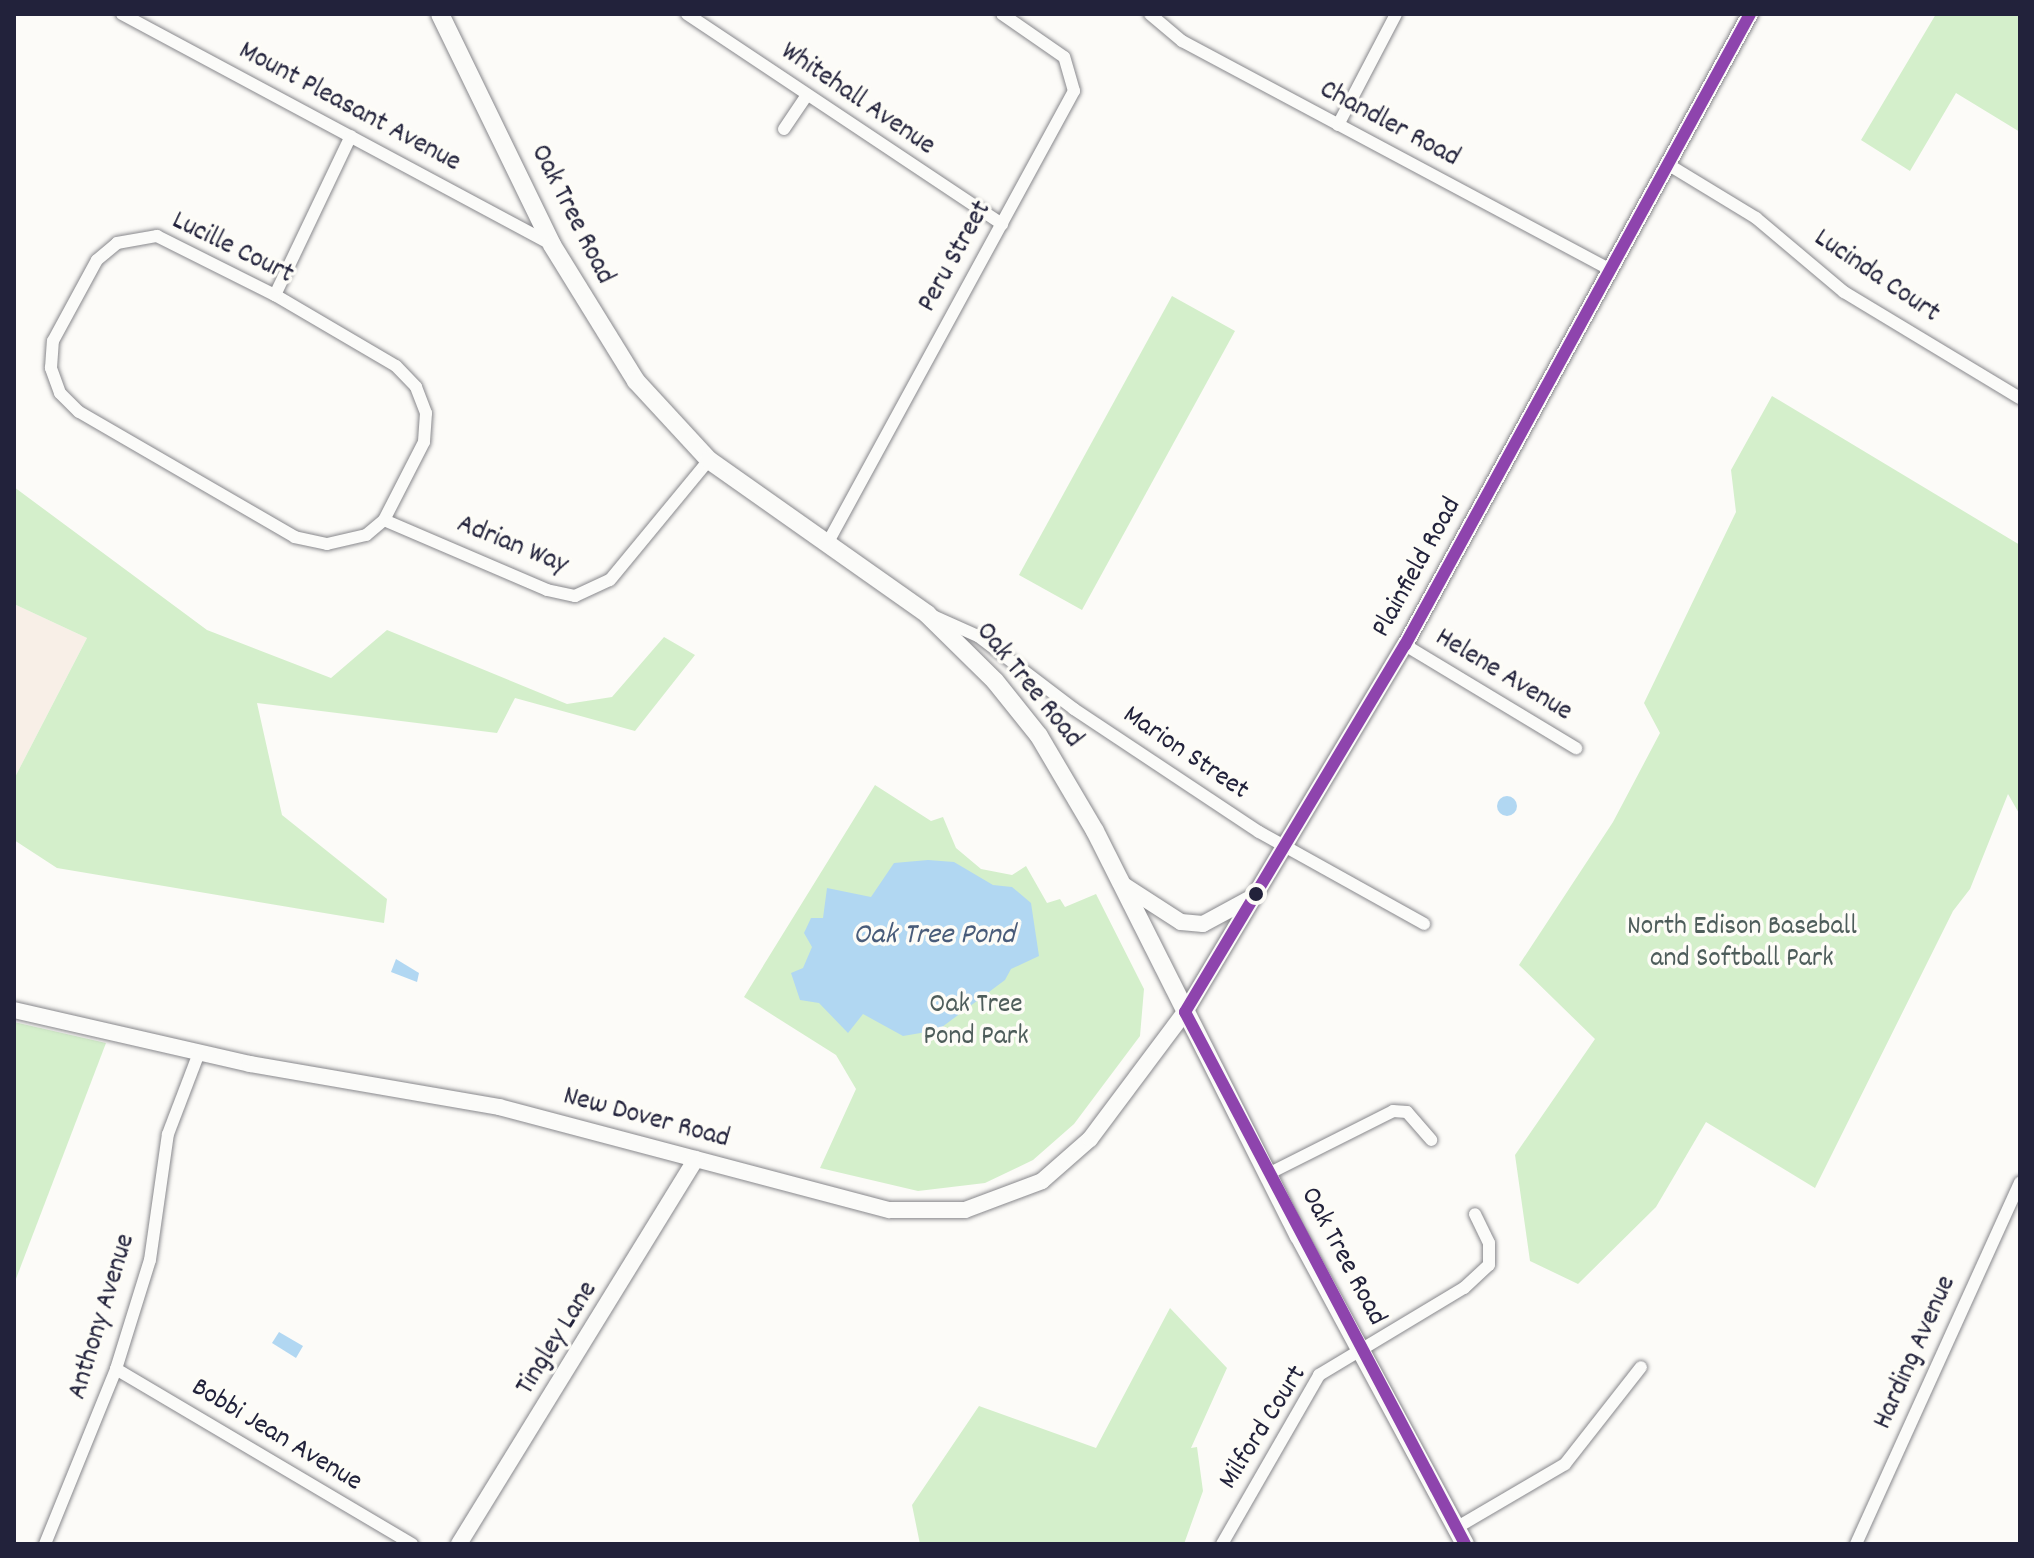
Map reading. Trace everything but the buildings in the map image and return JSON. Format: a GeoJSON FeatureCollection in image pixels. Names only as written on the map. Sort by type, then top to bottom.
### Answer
{"type":"FeatureCollection","features":[{"type":"Feature","properties":{"kind":"main road","name":"Oak Tree Road"},"geometry":{"type":"LineString","coordinates":[[440,14],[552,245],[636,381],[709,460],[927,614],[995,681],[1039,736],[1121,884],[1268,1174],[1460,1536]]}},
{"type":"Feature","properties":{"kind":"street","name":"Mount Pleasant Avenue"},"geometry":{"type":"LineString","coordinates":[[122,14],[552,245]]}},
{"type":"Feature","properties":{"kind":"street","name":"Whitehall Avenue"},"geometry":{"type":"LineString","coordinates":[[687,14],[1002,224]]}},
{"type":"Feature","properties":{"kind":"street","name":"Peru Street"},"geometry":{"type":"LineString","coordinates":[[827,544],[1074,91],[1064,57],[1002,14]]}},
{"type":"Feature","properties":{"kind":"street","name":"Chandler Road"},"geometry":{"type":"LineString","coordinates":[[1150,14],[1174,37],[1610,270]]}},
{"type":"Feature","properties":{"kind":"street"},"geometry":{"type":"LineString","coordinates":[[1338,125],[1396,14]]}},
{"type":"Feature","properties":{"kind":"street","name":"Plainfield Road"},"geometry":{"type":"LineString","coordinates":[[1185,1012],[1405,645],[1750,14]]}},
{"type":"Feature","properties":{"kind":"street"},"geometry":{"type":"LineString","coordinates":[[784,129],[806,96]]}},
{"type":"Feature","properties":{"kind":"street"},"geometry":{"type":"LineString","coordinates":[[275,295],[351,136]]}},
{"type":"Feature","properties":{"kind":"street","name":"Lucinda Court"},"geometry":{"type":"LineString","coordinates":[[1669,165],[1756,218],[1844,292],[2020,398]]}},
{"type":"Feature","properties":{"kind":"street","name":"Lucille Court"},"geometry":{"type":"LineString","coordinates":[[130,238],[170,239],[275,295],[396,366],[422,400],[424,442],[384,520],[366,535],[343,543],[295,537],[79,412],[54,381],[51,354],[56,334],[97,260],[130,238]]}},
{"type":"Feature","properties":{"kind":"street","name":"Adrian Way"},"geometry":{"type":"LineString","coordinates":[[384,520],[547,590],[575,596],[610,580],[709,460]]}},
{"type":"Feature","properties":{"kind":"street","name":"Marion Street"},"geometry":{"type":"LineString","coordinates":[[927,614],[978,636],[1074,709],[1284,846],[1424,924]]}},
{"type":"Feature","properties":{"kind":"street","name":"Helene Avenue"},"geometry":{"type":"LineString","coordinates":[[1405,645],[1576,748]]}},
{"type":"Feature","properties":{"kind":"street"},"geometry":{"type":"LineString","coordinates":[[1121,884],[1181,922],[1203,924],[1254,896]]}},
{"type":"Feature","properties":{"kind":"street","name":"New Dover Road"},"geometry":{"type":"LineString","coordinates":[[14,1010],[199,1053],[499,1107],[890,1210],[950,1213],[997,1202],[1042,1181],[1080,1151],[1185,1012]]}},
{"type":"Feature","properties":{"kind":"street","name":"Anthony Avenue"},"geometry":{"type":"LineString","coordinates":[[45,1544],[116,1369],[150,1260],[168,1134],[199,1053]]}},
{"type":"Feature","properties":{"kind":"street"},"geometry":{"type":"LineString","coordinates":[[1268,1174],[1393,1111],[1407,1112],[1431,1140]]}},
{"type":"Feature","properties":{"kind":"street","name":"Tingley Lane"},"geometry":{"type":"LineString","coordinates":[[459,1544],[696,1159]]}},
{"type":"Feature","properties":{"kind":"street","name":"Harding Avenue"},"geometry":{"type":"LineString","coordinates":[[1856,1544],[2020,1183]]}},
{"type":"Feature","properties":{"kind":"street","name":"Milford Court"},"geometry":{"type":"LineString","coordinates":[[1222,1544],[1319,1375],[1478,1279],[1492,1254],[1475,1214]]}},
{"type":"Feature","properties":{"kind":"street"},"geometry":{"type":"LineString","coordinates":[[1460,1536],[1565,1464],[1641,1367]]}},
{"type":"Feature","properties":{"kind":"street","name":"Bobbi Jean Avenue"},"geometry":{"type":"LineString","coordinates":[[116,1369],[412,1544]]}},
{"type":"Feature","properties":{"kind":"shaded area"},"geometry":{"type":"Polygon","coordinates":[[[14,604],[87,638],[14,779],[14,604]]]}},
{"type":"Feature","properties":{"kind":"green space"},"geometry":{"type":"Polygon","coordinates":[[[1936,14],[2020,14],[2020,132],[1956,93],[1910,171],[1861,140],[1936,14]]]}},
{"type":"Feature","properties":{"kind":"green space"},"geometry":{"type":"Polygon","coordinates":[[[1172,296],[1235,331],[1082,610],[1019,575],[1172,296]]]}},
{"type":"Feature","properties":{"kind":"green space","name":"North Edison Baseball and Softball Park"},"geometry":{"type":"Polygon","coordinates":[[[1772,396],[2020,545],[2020,815],[2008,794],[1970,889],[1953,911],[1815,1188],[1706,1122],[1656,1207],[1578,1284],[1530,1261],[1515,1155],[1595,1039],[1519,965],[1613,822],[1660,733],[1644,703],[1736,512],[1731,470],[1772,396]]]}},
{"type":"Feature","properties":{"kind":"green space"},"geometry":{"type":"Polygon","coordinates":[[[14,487],[207,630],[331,678],[387,630],[567,704],[612,697],[664,637],[695,655],[635,731],[515,698],[497,733],[257,703],[282,815],[387,899],[384,923],[57,868],[14,840],[14,779],[87,638],[14,604],[14,487]]]}},
{"type":"Feature","properties":{"kind":"green space","name":"Oak Tree Pond Park"},"geometry":{"type":"Polygon","coordinates":[[[875,785],[931,821],[943,817],[956,848],[981,869],[1012,875],[1026,866],[1047,903],[1060,899],[1065,907],[1096,894],[1144,989],[1140,1036],[1074,1124],[1033,1160],[985,1183],[918,1191],[820,1168],[856,1089],[836,1055],[744,997],[875,785]]]}},
{"type":"Feature","properties":{"kind":"green space"},"geometry":{"type":"Polygon","coordinates":[[[14,1022],[106,1043],[14,1284],[14,1022]]]}},
{"type":"Feature","properties":{"kind":"green space"},"geometry":{"type":"Polygon","coordinates":[[[1170,1308],[1227,1368],[1191,1448],[1197,1447],[1203,1491],[1184,1544],[920,1544],[912,1505],[979,1406],[1096,1448],[1170,1308]]]}},
{"type":"Feature","properties":{"kind":"water"},"geometry":{"type":"Polygon","coordinates":[[[1507,796],[1514,799],[1517,806],[1514,813],[1507,816],[1500,813],[1497,806],[1500,799],[1507,796]]]}},
{"type":"Feature","properties":{"kind":"water","name":"Oak Tree Pond"},"geometry":{"type":"Polygon","coordinates":[[[928,860],[954,862],[993,885],[1012,887],[1031,903],[1039,956],[1011,969],[1005,980],[938,1030],[903,1036],[863,1014],[848,1033],[819,1003],[800,1000],[791,973],[803,968],[812,947],[804,933],[811,918],[823,918],[827,888],[871,897],[894,863],[928,860]]]}},
{"type":"Feature","properties":{"kind":"water"},"geometry":{"type":"Polygon","coordinates":[[[396,959],[419,973],[417,982],[391,972],[396,959]]]}},
{"type":"Feature","properties":{"kind":"water"},"geometry":{"type":"Polygon","coordinates":[[[279,1332],[303,1346],[296,1358],[272,1343],[279,1332]]]}},
{"type":"Feature","properties":{"kind":"transit line"},"geometry":{"type":"LineString","coordinates":[[1185,1012],[1405,645],[1750,14]]}},
{"type":"Feature","properties":{"kind":"transit line"},"geometry":{"type":"LineString","coordinates":[[1185,1012],[1465,1544]]}}]}
